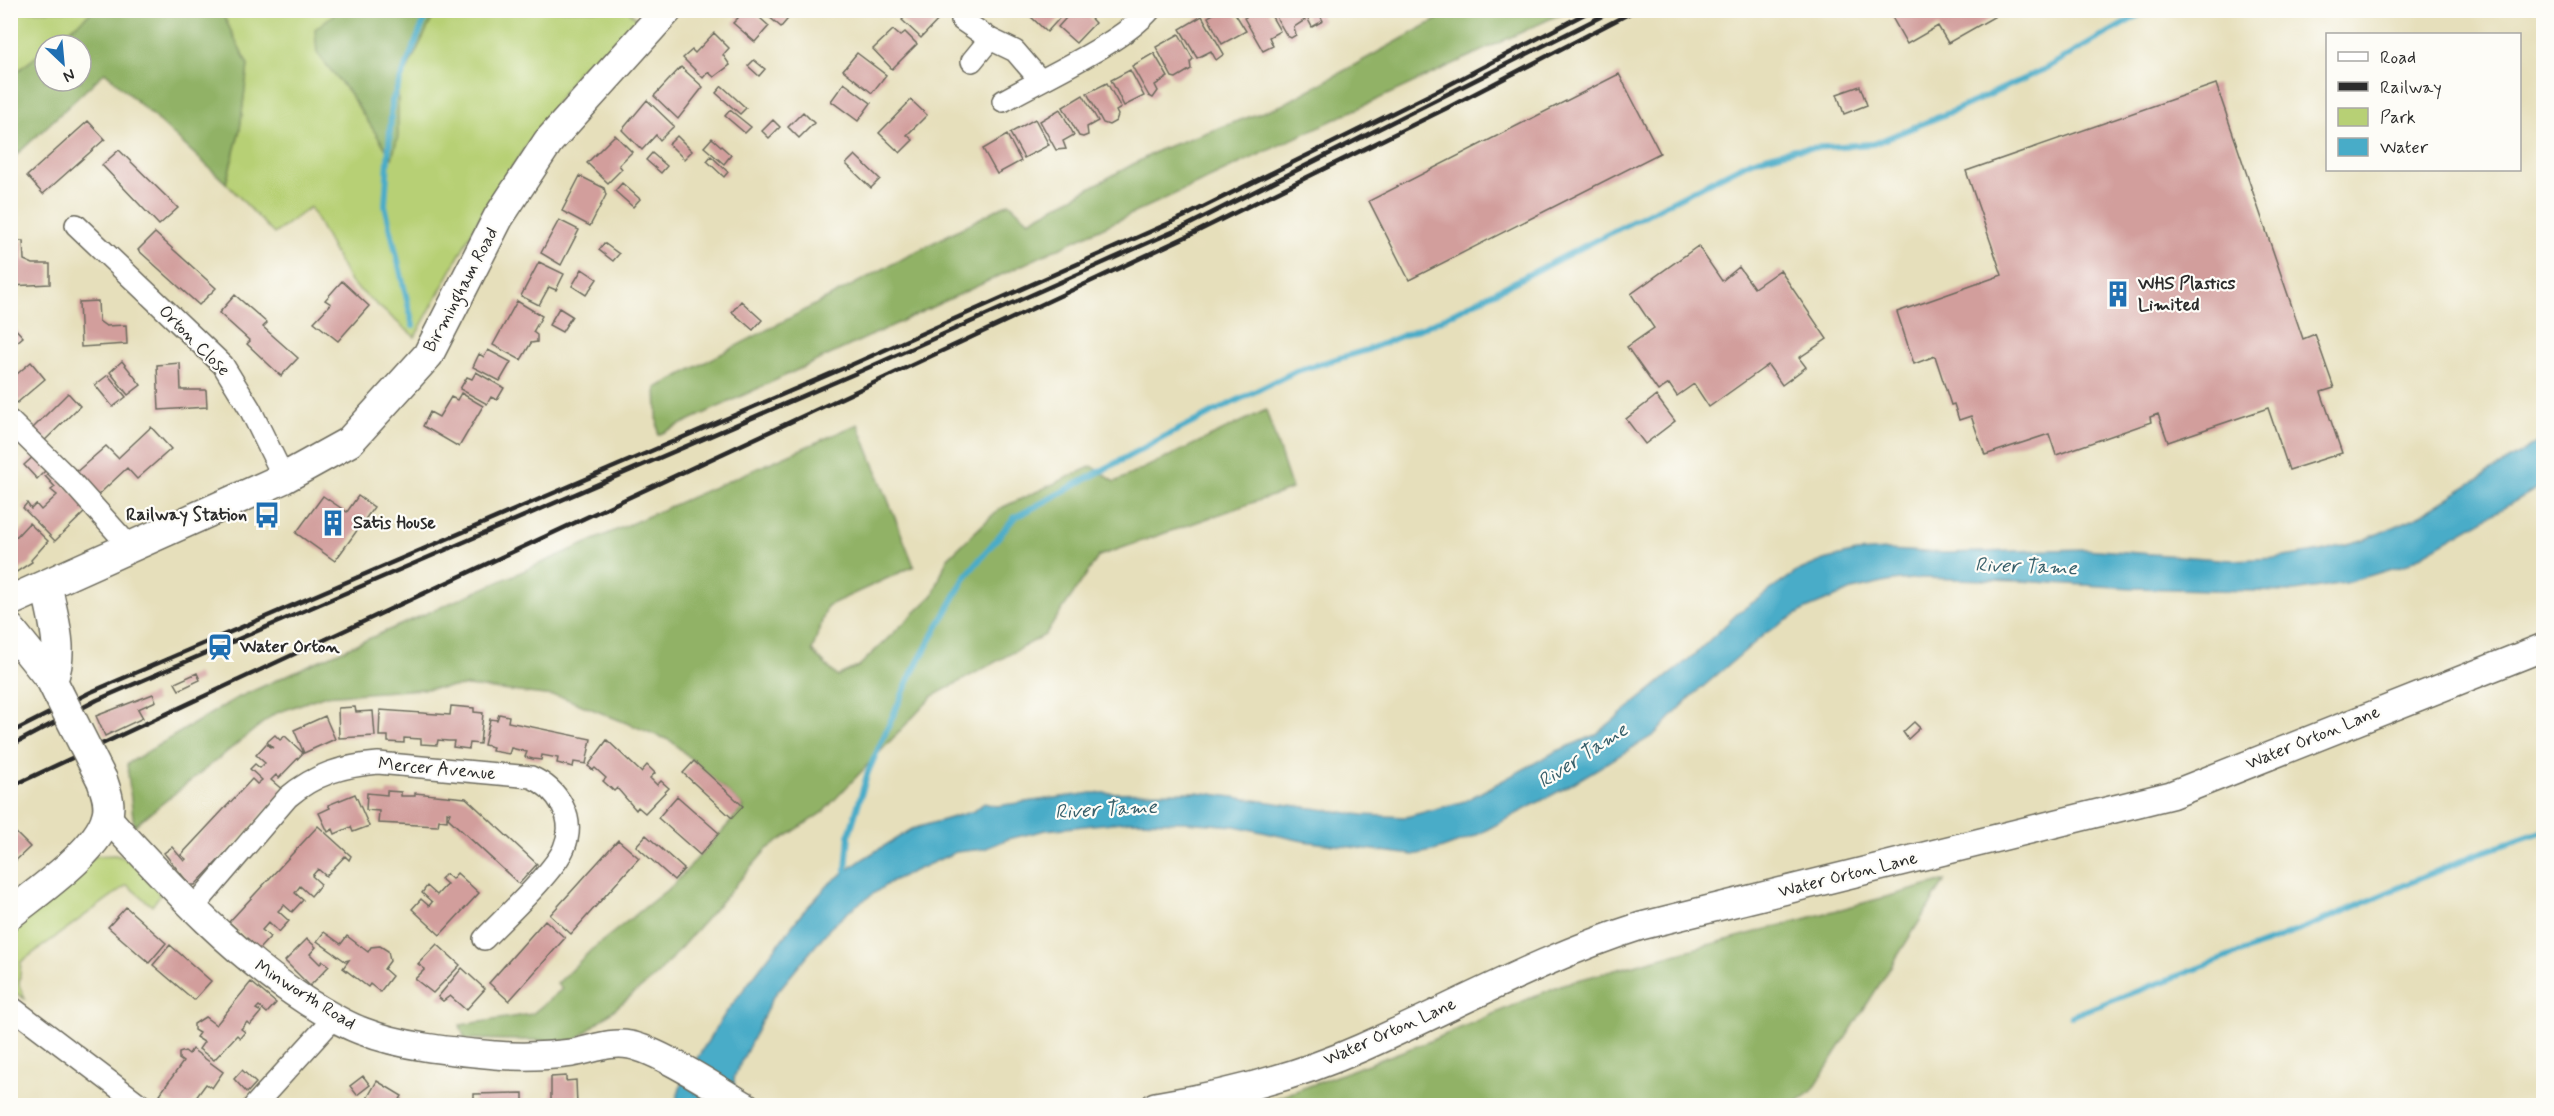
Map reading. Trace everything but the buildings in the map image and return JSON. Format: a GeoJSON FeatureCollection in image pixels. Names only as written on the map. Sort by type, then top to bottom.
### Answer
{"type":"FeatureCollection","features":[{"type":"Feature","properties":{"kind":"main road","name":"Birmingham Road"},"geometry":{"type":"LineString","coordinates":[[13,596],[47,586],[284,478],[349,442],[428,355],[498,218],[542,150],[667,10]]}},
{"type":"Feature","properties":{"kind":"main road"},"geometry":{"type":"LineString","coordinates":[[47,586],[58,636],[58,668],[55,687]]}},
{"type":"Feature","properties":{"kind":"main road"},"geometry":{"type":"LineString","coordinates":[[10,629],[55,687],[102,780],[108,799],[107,817],[83,852],[10,914]]}},
{"type":"Feature","properties":{"kind":"street"},"geometry":{"type":"LineString","coordinates":[[1003,100],[1100,48],[1143,19],[1150,10]]}},
{"type":"Feature","properties":{"kind":"street"},"geometry":{"type":"LineString","coordinates":[[962,20],[990,39],[1015,51],[1040,80]]}},
{"type":"Feature","properties":{"kind":"street"},"geometry":{"type":"LineString","coordinates":[[972,61],[990,39]]}},
{"type":"Feature","properties":{"kind":"street","name":"Orton Close"},"geometry":{"type":"LineString","coordinates":[[76,225],[223,365],[250,409],[284,478]]}},
{"type":"Feature","properties":{"kind":"street"},"geometry":{"type":"LineString","coordinates":[[10,421],[68,477],[130,547]]}},
{"type":"Feature","properties":{"kind":"street","name":"Water Orton Lane"},"geometry":{"type":"LineString","coordinates":[[1155,1106],[1194,1100],[1277,1078],[1359,1049],[1556,957],[1641,926],[2171,795],[2544,647]]}},
{"type":"Feature","properties":{"kind":"street","name":"Mercer Avenue"},"geometry":{"type":"LineString","coordinates":[[193,908],[288,797],[301,786],[327,773],[354,765],[378,763],[531,777],[549,788],[566,812],[568,825],[565,848],[484,939]]}},
{"type":"Feature","properties":{"kind":"street","name":"Minworth Road"},"geometry":{"type":"LineString","coordinates":[[107,817],[231,945],[272,979],[334,1018],[382,1038],[436,1048],[498,1055],[573,1053],[590,1047],[632,1045],[746,1106]]}},
{"type":"Feature","properties":{"kind":"street"},"geometry":{"type":"LineString","coordinates":[[10,1006],[142,1106]]}},
{"type":"Feature","properties":{"kind":"street"},"geometry":{"type":"LineString","coordinates":[[254,1106],[334,1018]]}},
{"type":"Feature","properties":{"kind":"green space"},"geometry":{"type":"Polygon","coordinates":[[[628,10],[640,22],[578,71],[488,202],[415,337],[350,282],[310,207],[274,234],[226,183],[240,129],[248,65],[221,11],[628,10]]]}},
{"type":"Feature","properties":{"kind":"green space"},"geometry":{"type":"Polygon","coordinates":[[[1454,10],[1567,11],[658,435],[656,388],[1009,203],[1029,221],[1161,149],[1282,105],[1454,10]]]}},
{"type":"Feature","properties":{"kind":"green space"},"geometry":{"type":"Polygon","coordinates":[[[11,11],[93,11],[66,33],[33,33],[33,59],[11,76],[11,11]]]}},
{"type":"Feature","properties":{"kind":"green space"},"geometry":{"type":"Polygon","coordinates":[[[93,11],[221,11],[248,65],[240,129],[226,183],[105,72],[93,83],[93,33],[66,33],[93,11]]]}},
{"type":"Feature","properties":{"kind":"green space"},"geometry":{"type":"Polygon","coordinates":[[[338,11],[427,11],[432,19],[398,89],[398,137],[392,158],[349,93],[317,53],[315,29],[338,11]]]}},
{"type":"Feature","properties":{"kind":"green space"},"geometry":{"type":"Polygon","coordinates":[[[33,59],[33,93],[83,93],[11,160],[11,76],[33,59]]]}},
{"type":"Feature","properties":{"kind":"green space"},"geometry":{"type":"Polygon","coordinates":[[[1266,410],[1292,489],[1099,556],[1045,635],[933,696],[823,812],[767,849],[657,975],[575,1041],[465,1039],[460,1025],[532,1014],[562,989],[557,984],[591,950],[673,885],[744,807],[671,741],[562,697],[467,686],[323,696],[274,714],[134,826],[127,764],[235,699],[858,424],[914,566],[827,606],[812,651],[837,676],[859,666],[933,595],[947,559],[999,509],[1092,466],[1115,482],[1266,410]]]}},
{"type":"Feature","properties":{"kind":"green space"},"geometry":{"type":"Polygon","coordinates":[[[95,856],[123,857],[142,869],[151,881],[160,895],[152,906],[127,885],[21,962],[19,985],[25,999],[11,990],[11,926],[95,856]]]}},
{"type":"Feature","properties":{"kind":"green space"},"geometry":{"type":"Polygon","coordinates":[[[1945,881],[1812,1091],[1792,1105],[1258,1105],[1430,1041],[1563,984],[1945,881]]]}},
{"type":"Feature","properties":{"kind":"water","name":"River Tame"},"geometry":{"type":"Polygon","coordinates":[[[2543,439],[2543,485],[2405,565],[2345,583],[2289,592],[2132,588],[1922,578],[1892,581],[1852,590],[1806,609],[1767,632],[1691,697],[1654,735],[1565,788],[1473,837],[1437,850],[1413,855],[1303,841],[1235,826],[1131,821],[1046,830],[1008,839],[984,849],[956,852],[892,881],[854,907],[830,928],[773,997],[734,1077],[735,1093],[728,1105],[674,1106],[682,1082],[725,1014],[802,913],[831,882],[912,829],[974,811],[984,803],[996,806],[1092,793],[1197,792],[1363,815],[1406,817],[1465,801],[1555,752],[1595,735],[1695,654],[1739,612],[1798,571],[1824,560],[1856,552],[1888,550],[1946,553],[2085,549],[2232,560],[2278,558],[2321,551],[2366,539],[2417,517],[2543,439]]]}},
{"type":"Feature","properties":{"kind":"waterway"},"geometry":{"type":"LineString","coordinates":[[413,326],[385,205],[392,101],[426,16],[424,10]]}},
{"type":"Feature","properties":{"kind":"waterway"},"geometry":{"type":"LineString","coordinates":[[846,870],[849,835],[868,772],[912,673],[966,576],[1014,518],[1166,436],[1296,371],[1367,350],[1436,322],[1751,161],[1795,149],[1873,144],[1956,110],[2043,70],[2148,10]]}},
{"type":"Feature","properties":{"kind":"waterway"},"geometry":{"type":"LineString","coordinates":[[2071,1016],[2305,928],[2477,854],[2544,831]]}},
{"type":"Feature","properties":{"kind":"railway"},"geometry":{"type":"LineString","coordinates":[[10,733],[91,692],[851,365],[1183,217],[1439,90],[1592,10]]}},
{"type":"Feature","properties":{"kind":"railway"},"geometry":{"type":"LineString","coordinates":[[10,746],[97,700],[854,374],[1188,225],[1614,10]]}},
{"type":"Feature","properties":{"kind":"railway"},"geometry":{"type":"LineString","coordinates":[[10,787],[1192,234],[1447,108],[1636,10]]}},
{"type":"Feature","properties":{"kind":"place","name":"WHS Plastics Limited"},"geometry":{"type":"Point","coordinates":[2118,294]}},
{"type":"Feature","properties":{"kind":"place","name":"Railway Station"},"geometry":{"type":"Point","coordinates":[267,515]}},
{"type":"Feature","properties":{"kind":"place","name":"Satis House"},"geometry":{"type":"Point","coordinates":[333,523]}},
{"type":"Feature","properties":{"kind":"place","name":"Water Orton"},"geometry":{"type":"Point","coordinates":[220,647]}}]}
